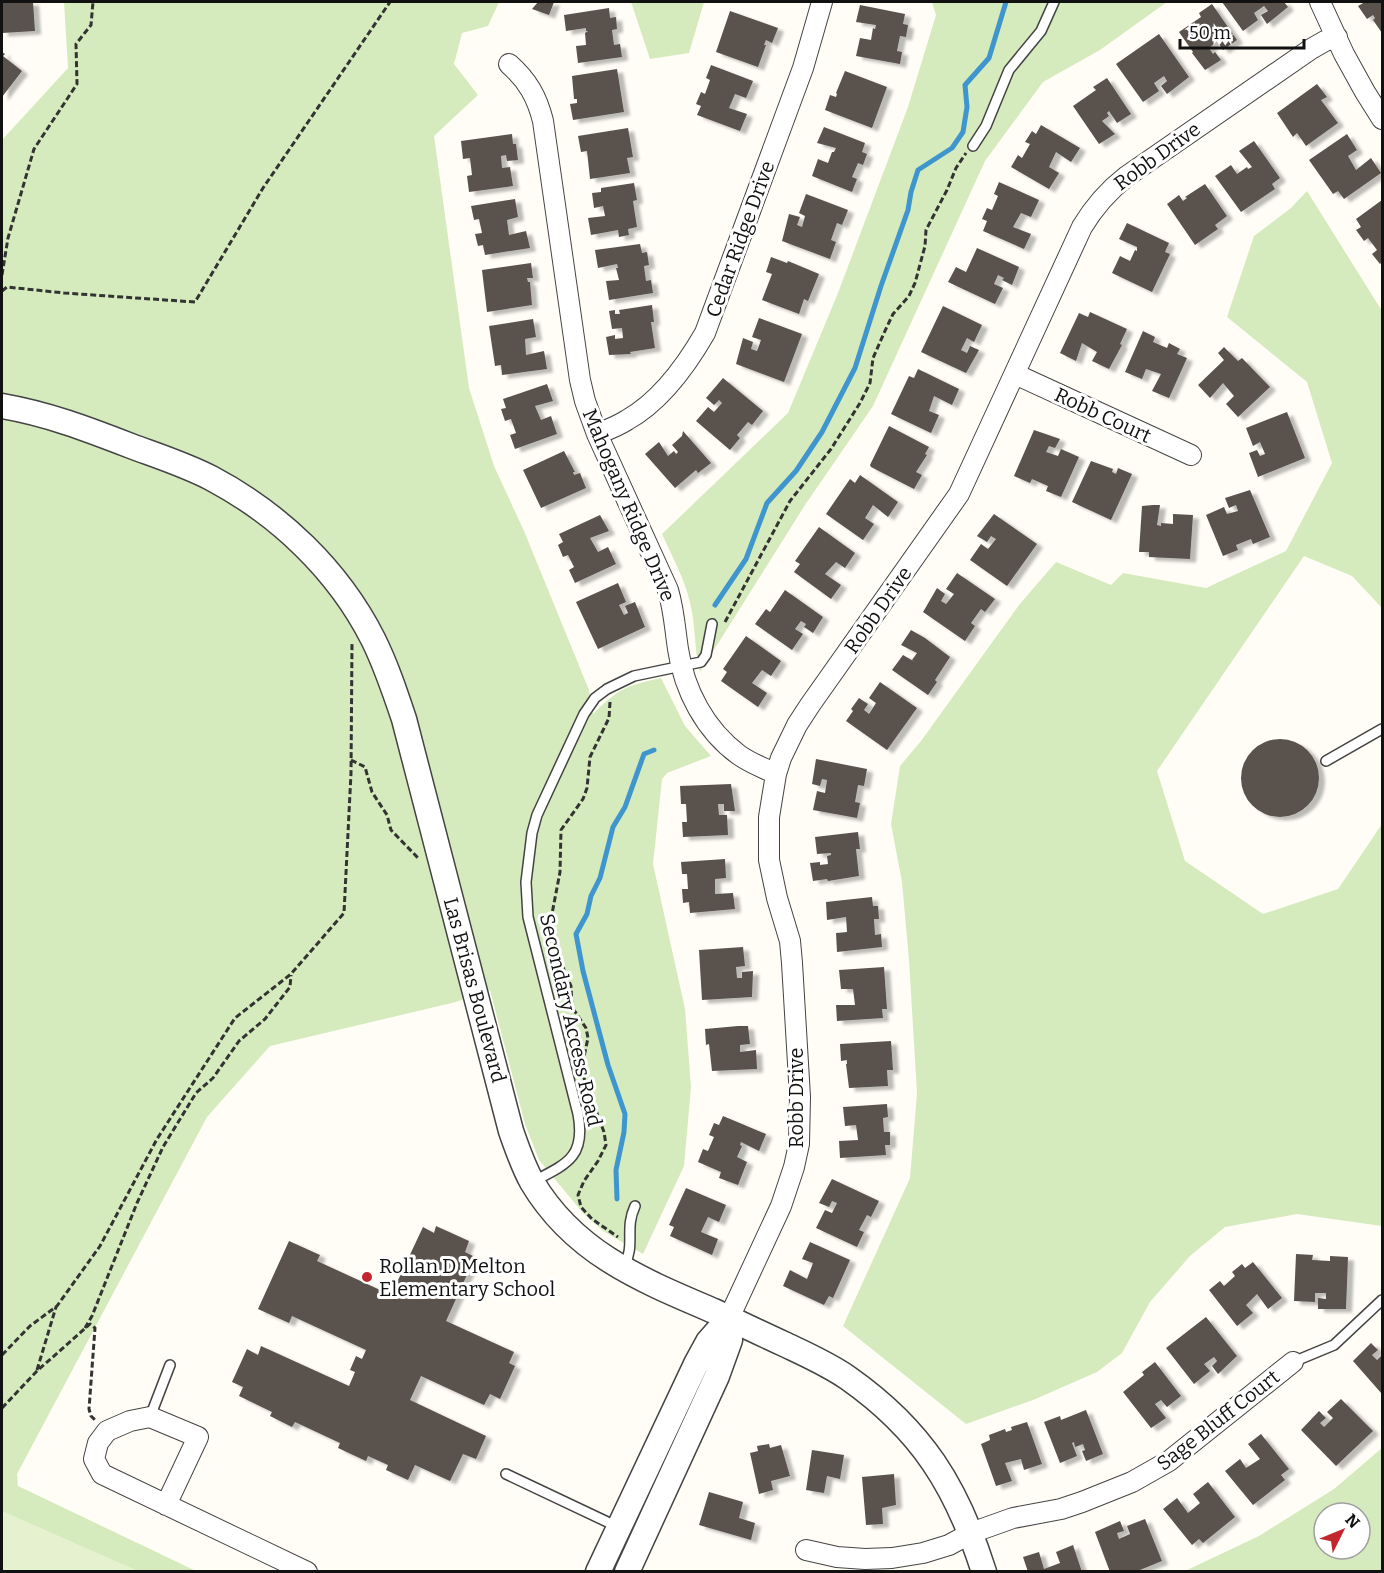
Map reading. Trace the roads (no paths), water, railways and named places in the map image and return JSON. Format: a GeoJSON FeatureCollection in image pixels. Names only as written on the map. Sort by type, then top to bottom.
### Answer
{"type":"FeatureCollection","features":[{"type":"Feature","properties":{"kind":"street","name":"Cedar Ridge Drive"},"geometry":{"type":"LineString","coordinates":[[597,434],[627,420],[645,408],[682,369],[705,333],[803,68],[822,2]]}},
{"type":"Feature","properties":{"kind":"street"},"geometry":{"type":"LineString","coordinates":[[1320,2],[1344,54],[1383,119]]}},
{"type":"Feature","properties":{"kind":"street","name":"Robb Drive"},"geometry":{"type":"LineString","coordinates":[[598,1572],[696,1364],[713,1335],[729,1318],[781,1206],[795,1167],[799,1144],[800,1097],[792,963],[790,941],[769,860],[769,817],[776,774],[788,743],[810,705],[959,494],[1090,213],[1112,188],[1311,49],[1337,37]]}},
{"type":"Feature","properties":{"kind":"street","name":"Mahogany Ridge Drive"},"geometry":{"type":"LineString","coordinates":[[509,64],[531,87],[539,104],[543,121],[580,380],[585,401],[597,434],[668,590],[675,611],[681,665],[692,696],[716,734],[741,756],[776,774]]}},
{"type":"Feature","properties":{"kind":"street","name":"Robb Court"},"geometry":{"type":"LineString","coordinates":[[1015,374],[1191,455]]}},
{"type":"Feature","properties":{"kind":"street","name":"Las Brisas Boulevard"},"geometry":{"type":"LineString","coordinates":[[2,406],[33,411],[71,422],[181,464],[211,478],[245,498],[277,521],[328,572],[352,604],[389,674],[404,719],[512,1131],[520,1157],[532,1182],[555,1214],[574,1235],[599,1255],[636,1277],[818,1360],[846,1377],[876,1400],[904,1426],[931,1458],[953,1492],[971,1533],[984,1572]]}},
{"type":"Feature","properties":{"kind":"street","name":"Robb Drive"},"geometry":{"type":"LineString","coordinates":[[627,1572],[720,1368],[730,1340],[729,1318]]}},
{"type":"Feature","properties":{"kind":"street","name":"Sage Bluff Court"},"geometry":{"type":"LineString","coordinates":[[806,1550],[865,1565],[924,1553],[1013,1518],[1071,1505],[1132,1482],[1152,1472],[1179,1453],[1293,1362]]}},
{"type":"Feature","properties":{"kind":"street"},"geometry":{"type":"LineString","coordinates":[[166,1505],[198,1437],[150,1417],[130,1421],[107,1431],[98,1443],[94,1459],[102,1474],[166,1505],[307,1572]]}},
{"type":"Feature","properties":{"kind":"lane"},"geometry":{"type":"LineString","coordinates":[[973,146],[986,126],[1009,70],[1029,49],[1041,31],[1054,2]]}},
{"type":"Feature","properties":{"kind":"lane","name":"Secondary Access Road"},"geometry":{"type":"LineString","coordinates":[[532,1182],[569,1160],[574,1155],[581,1137],[578,1114],[528,916],[526,882],[528,856],[537,815],[584,714],[595,698],[606,688],[634,676],[701,662],[706,655],[712,624]]}},
{"type":"Feature","properties":{"kind":"lane"},"geometry":{"type":"LineString","coordinates":[[1326,761],[1383,729]]}},
{"type":"Feature","properties":{"kind":"lane"},"geometry":{"type":"LineString","coordinates":[[623,1269],[630,1255],[629,1218],[635,1206]]}},
{"type":"Feature","properties":{"kind":"lane"},"geometry":{"type":"LineString","coordinates":[[1293,1362],[1334,1344],[1383,1300]]}},
{"type":"Feature","properties":{"kind":"lane"},"geometry":{"type":"LineString","coordinates":[[150,1417],[170,1365]]}},
{"type":"Feature","properties":{"kind":"lane"},"geometry":{"type":"LineString","coordinates":[[506,1474],[620,1528]]}},
{"type":"Feature","properties":{"kind":"waterway"},"geometry":{"type":"LineString","coordinates":[[715,605],[746,559],[767,503],[796,471],[822,432],[855,368],[908,210],[918,170],[952,148],[963,132],[967,107],[965,85],[989,58],[1006,2]]}},
{"type":"Feature","properties":{"kind":"waterway"},"geometry":{"type":"LineString","coordinates":[[617,1199],[616,1170],[624,1132],[625,1114],[608,1065],[583,971],[576,934],[587,914],[591,896],[600,878],[613,827],[625,807],[644,754],[654,750]]}},
{"type":"Feature","properties":{"kind":"place","name":"Rollan D Melton Elementary School"},"geometry":{"type":"Point","coordinates":[367,1277]}}]}
